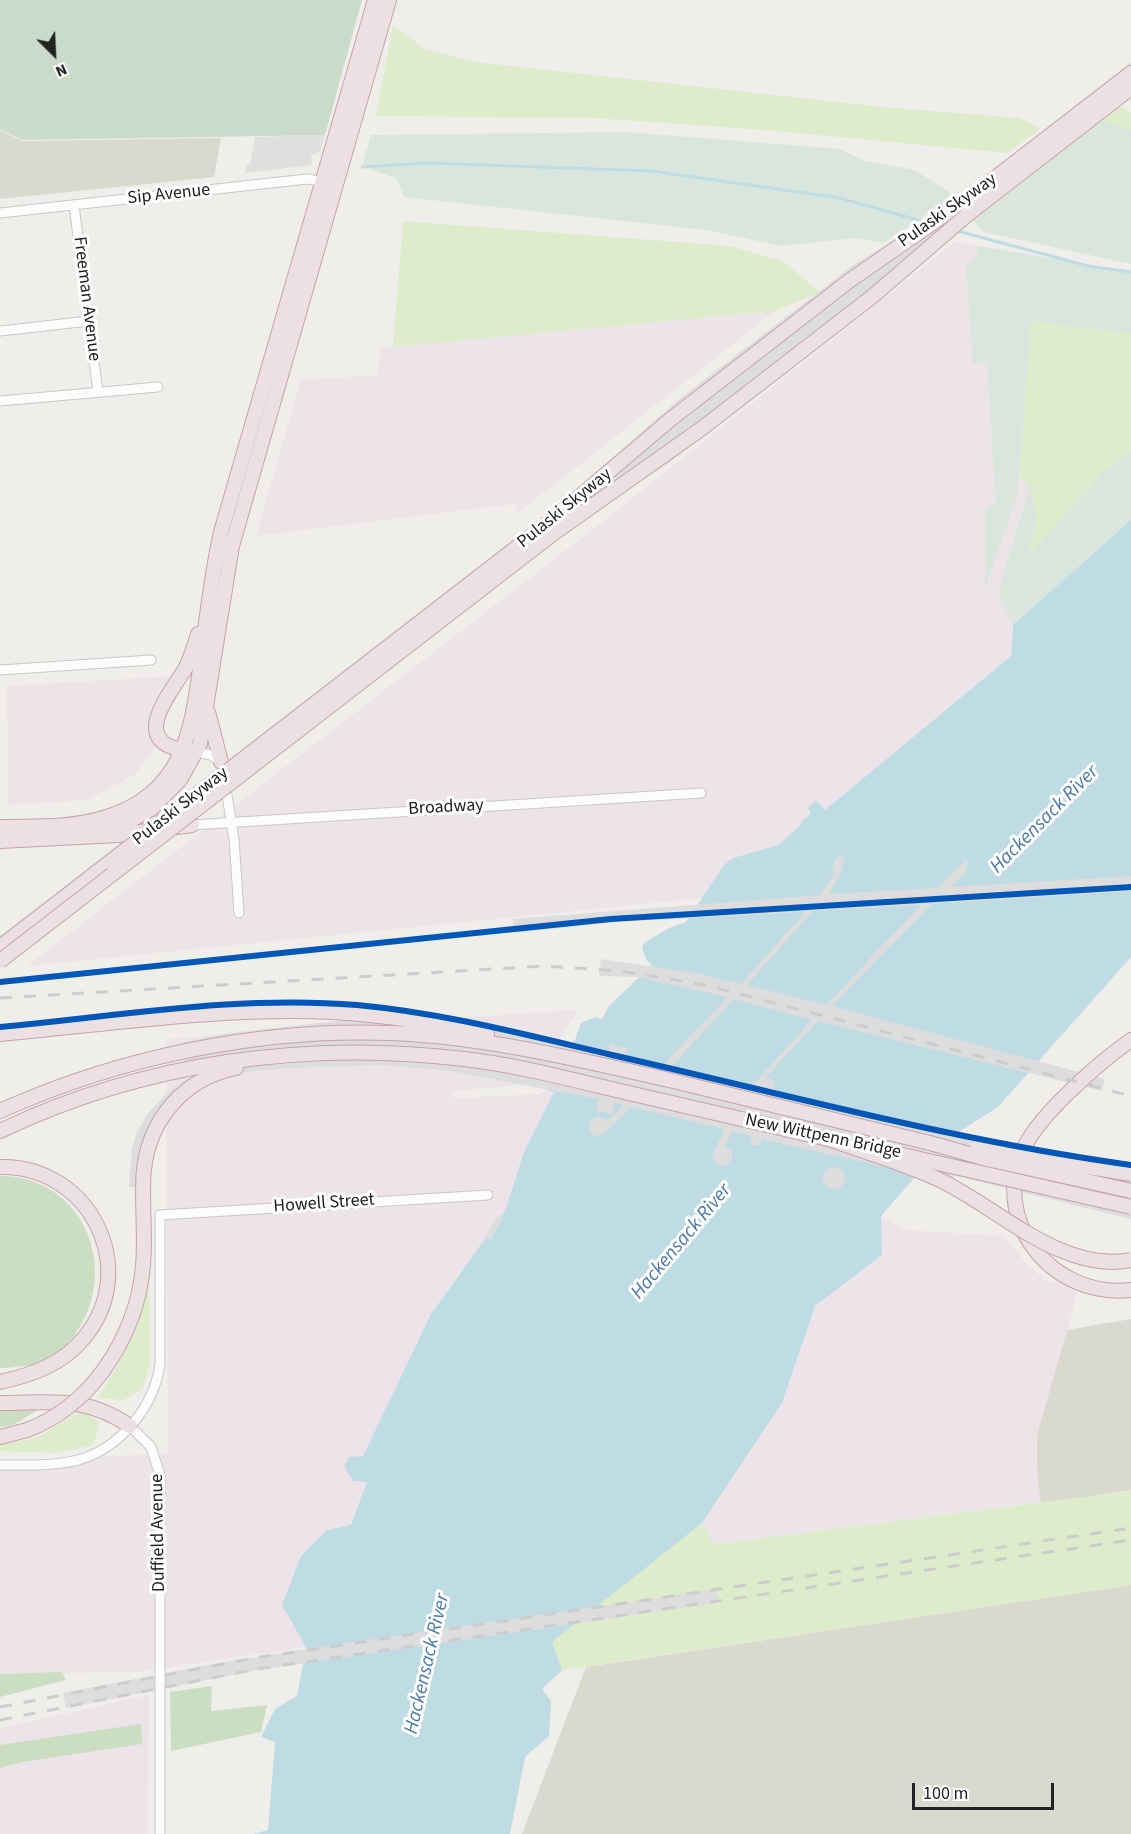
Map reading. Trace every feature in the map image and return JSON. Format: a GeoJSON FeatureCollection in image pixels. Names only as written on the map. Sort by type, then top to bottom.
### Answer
{"type":"FeatureCollection","features":[{"type":"Feature","properties":{"kind":"highway"},"geometry":{"type":"LineString","coordinates":[[0,827],[77,823],[118,813],[137,803],[156,788],[190,751],[208,600],[226,512],[375,0]]}},
{"type":"Feature","properties":{"kind":"highway"},"geometry":{"type":"LineString","coordinates":[[192,825],[182,816],[177,806],[180,780],[207,705],[222,594],[232,546],[389,0]]}},
{"type":"Feature","properties":{"kind":"highway","name":"Pulaski Skyway"},"geometry":{"type":"LineString","coordinates":[[0,947],[555,518],[671,419],[835,292],[969,198],[1131,73]]}},
{"type":"Feature","properties":{"kind":"highway","name":"Pulaski Skyway"},"geometry":{"type":"LineString","coordinates":[[0,961],[554,533],[701,429],[886,285],[967,215],[1131,88]]}},
{"type":"Feature","properties":{"kind":"highway"},"geometry":{"type":"LineString","coordinates":[[190,751],[171,747],[160,739],[156,726],[157,717],[189,662],[208,600]]}},
{"type":"Feature","properties":{"kind":"highway"},"geometry":{"type":"LineString","coordinates":[[207,705],[221,762]]}},
{"type":"Feature","properties":{"kind":"highway"},"geometry":{"type":"LineString","coordinates":[[85,836],[105,832],[135,819],[157,804],[180,780]]}},
{"type":"Feature","properties":{"kind":"highway"},"geometry":{"type":"LineString","coordinates":[[0,841],[128,834],[192,825]]}},
{"type":"Feature","properties":{"kind":"highway"},"geometry":{"type":"LineString","coordinates":[[0,1034],[268,1012],[351,1013],[452,1026],[520,1041],[565,1056]]}},
{"type":"Feature","properties":{"kind":"highway","name":"New Wittpenn Bridge"},"geometry":{"type":"LineString","coordinates":[[134,1065],[226,1044],[308,1034],[416,1035],[520,1048],[565,1056],[930,1143],[987,1159],[1131,1191]]}},
{"type":"Feature","properties":{"kind":"highway"},"geometry":{"type":"LineString","coordinates":[[1131,1040],[1099,1065],[1034,1131],[1022,1153],[1014,1179],[1017,1215],[1032,1247],[1050,1267],[1079,1283],[1108,1291],[1131,1290]]}},
{"type":"Feature","properties":{"kind":"highway"},"geometry":{"type":"LineString","coordinates":[[1099,1065],[1131,1052]]}},
{"type":"Feature","properties":{"kind":"highway","name":"New Wittpenn Bridge"},"geometry":{"type":"LineString","coordinates":[[282,1056],[400,1053],[516,1067],[1131,1207]]}},
{"type":"Feature","properties":{"kind":"highway"},"geometry":{"type":"LineString","coordinates":[[0,1131],[64,1104],[143,1079],[240,1059],[282,1056]]}},
{"type":"Feature","properties":{"kind":"highway"},"geometry":{"type":"LineString","coordinates":[[0,1437],[27,1430],[50,1420],[71,1405],[103,1371],[124,1335],[139,1293],[143,1266],[145,1163],[152,1137],[166,1111],[179,1096],[215,1073],[282,1056]]}},
{"type":"Feature","properties":{"kind":"highway"},"geometry":{"type":"LineString","coordinates":[[0,1111],[84,1078],[134,1065]]}},
{"type":"Feature","properties":{"kind":"highway"},"geometry":{"type":"LineString","coordinates":[[0,1119],[134,1065]]}},
{"type":"Feature","properties":{"kind":"highway"},"geometry":{"type":"LineString","coordinates":[[828,1139],[890,1160],[943,1182],[1074,1256],[1105,1262],[1131,1260]]}},
{"type":"Feature","properties":{"kind":"highway"},"geometry":{"type":"LineString","coordinates":[[930,1143],[973,1147],[1131,1174]]}},
{"type":"Feature","properties":{"kind":"highway"},"geometry":{"type":"LineString","coordinates":[[0,1167],[40,1173],[63,1184],[76,1195],[99,1228],[108,1269],[102,1305],[90,1330],[79,1344],[44,1368],[0,1382]]}},
{"type":"Feature","properties":{"kind":"highway"},"geometry":{"type":"LineString","coordinates":[[1079,1283],[1115,1284],[1131,1281]]}},
{"type":"Feature","properties":{"kind":"highway"},"geometry":{"type":"LineString","coordinates":[[0,1403],[88,1405],[103,1410],[130,1426]]}},
{"type":"Feature","properties":{"kind":"street","name":"Sip Avenue"},"geometry":{"type":"LineString","coordinates":[[0,213],[307,179],[336,185]]}},
{"type":"Feature","properties":{"kind":"street","name":"Freeman Avenue"},"geometry":{"type":"LineString","coordinates":[[74,205],[98,392]]}},
{"type":"Feature","properties":{"kind":"street"},"geometry":{"type":"LineString","coordinates":[[0,332],[89,321]]}},
{"type":"Feature","properties":{"kind":"street"},"geometry":{"type":"LineString","coordinates":[[0,401],[158,387]]}},
{"type":"Feature","properties":{"kind":"street"},"geometry":{"type":"LineString","coordinates":[[0,670],[151,660]]}},
{"type":"Feature","properties":{"kind":"street"},"geometry":{"type":"LineString","coordinates":[[190,751],[211,755],[221,762],[230,821],[239,913]]}},
{"type":"Feature","properties":{"kind":"street","name":"Broadway"},"geometry":{"type":"LineString","coordinates":[[192,825],[701,793]]}},
{"type":"Feature","properties":{"kind":"street","name":"Howell Street"},"geometry":{"type":"LineString","coordinates":[[130,1426],[147,1404],[159,1373],[160,1215],[488,1195]]}},
{"type":"Feature","properties":{"kind":"street"},"geometry":{"type":"LineString","coordinates":[[0,1465],[58,1465],[75,1462],[104,1451],[130,1426]]}},
{"type":"Feature","properties":{"kind":"street","name":"Duffield Avenue"},"geometry":{"type":"LineString","coordinates":[[130,1426],[151,1447],[160,1475],[160,1834]]}},
{"type":"Feature","properties":{"kind":"shaded area"},"geometry":{"type":"Polygon","coordinates":[[[1102,120],[1131,131],[1131,264],[984,232],[973,221],[1102,120]]]}},
{"type":"Feature","properties":{"kind":"shaded area"},"geometry":{"type":"Polygon","coordinates":[[[0,130],[22,141],[221,138],[214,177],[0,199],[0,130]]]}},
{"type":"Feature","properties":{"kind":"shaded area"},"geometry":{"type":"Polygon","coordinates":[[[626,132],[840,149],[865,161],[915,170],[955,196],[883,243],[855,238],[782,246],[705,230],[404,197],[396,178],[362,167],[371,135],[626,132]]]}},
{"type":"Feature","properties":{"kind":"shaded area"},"geometry":{"type":"Polygon","coordinates":[[[325,135],[320,151],[311,156],[312,165],[245,173],[247,165],[250,165],[255,137],[325,135]]]}},
{"type":"Feature","properties":{"kind":"shaded area"},"geometry":{"type":"Polygon","coordinates":[[[955,242],[1131,272],[1131,520],[1013,624],[1011,656],[825,810],[816,800],[801,825],[778,845],[733,858],[724,865],[704,898],[27,966],[596,527],[955,242]]]}},
{"type":"Feature","properties":{"kind":"shaded area"},"geometry":{"type":"Polygon","coordinates":[[[979,246],[1131,272],[1131,333],[1031,321],[1017,496],[985,588],[985,507],[996,503],[987,360],[973,365],[966,263],[975,259],[979,246]]]}},
{"type":"Feature","properties":{"kind":"shaded area"},"geometry":{"type":"Polygon","coordinates":[[[775,311],[518,513],[515,504],[256,536],[301,380],[378,375],[381,348],[775,311]]]}},
{"type":"Feature","properties":{"kind":"shaded area"},"geometry":{"type":"Polygon","coordinates":[[[1131,452],[1131,520],[1013,625],[998,593],[1030,486],[1037,516],[1028,557],[1103,472],[1131,452]]]}},
{"type":"Feature","properties":{"kind":"shaded area"},"geometry":{"type":"Polygon","coordinates":[[[174,676],[162,739],[135,775],[86,800],[8,805],[7,686],[174,676]]]}},
{"type":"Feature","properties":{"kind":"shaded area"},"geometry":{"type":"Polygon","coordinates":[[[578,1011],[530,1084],[452,1091],[453,1098],[539,1094],[549,1090],[554,1091],[557,1096],[524,1152],[505,1211],[464,1272],[459,1273],[431,1314],[363,1456],[368,1481],[351,1525],[327,1530],[306,1647],[139,1672],[0,1674],[0,1463],[168,1453],[166,1039],[578,1011]]]}},
{"type":"Feature","properties":{"kind":"shaded area"},"geometry":{"type":"Polygon","coordinates":[[[880,1216],[908,1230],[1004,1236],[1029,1266],[1048,1282],[1079,1283],[1068,1330],[1131,1319],[1131,1490],[714,1544],[702,1523],[782,1403],[815,1306],[882,1255],[880,1216]]]}},
{"type":"Feature","properties":{"kind":"shaded area"},"geometry":{"type":"Polygon","coordinates":[[[1131,1319],[1131,1490],[1041,1504],[1037,1469],[1037,1435],[1067,1330],[1131,1319]]]}},
{"type":"Feature","properties":{"kind":"shaded area"},"geometry":{"type":"Polygon","coordinates":[[[1131,1585],[1131,1834],[522,1834],[586,1667],[1131,1585]]]}},
{"type":"Feature","properties":{"kind":"shaded area"},"geometry":{"type":"Polygon","coordinates":[[[149,1695],[148,1834],[0,1834],[0,1728],[149,1695]]]}},
{"type":"Feature","properties":{"kind":"green space"},"geometry":{"type":"Polygon","coordinates":[[[0,0],[362,0],[325,135],[22,140],[0,129],[0,0]]]}},
{"type":"Feature","properties":{"kind":"green space"},"geometry":{"type":"Polygon","coordinates":[[[393,25],[425,49],[475,62],[883,107],[1020,118],[1040,129],[1007,153],[765,130],[592,118],[376,116],[393,25]]]}},
{"type":"Feature","properties":{"kind":"green space"},"geometry":{"type":"Polygon","coordinates":[[[1120,106],[1131,112],[1131,131],[1102,120],[1120,106]]]}},
{"type":"Feature","properties":{"kind":"green space"},"geometry":{"type":"Polygon","coordinates":[[[403,221],[730,246],[783,261],[820,292],[775,311],[393,347],[403,221]]]}},
{"type":"Feature","properties":{"kind":"green space"},"geometry":{"type":"Polygon","coordinates":[[[1031,321],[1131,333],[1131,452],[1102,472],[1027,558],[1030,486],[1019,477],[1031,321]]]}},
{"type":"Feature","properties":{"kind":"green space"},"geometry":{"type":"Polygon","coordinates":[[[0,1176],[29,1180],[53,1191],[72,1209],[86,1230],[94,1255],[95,1281],[89,1308],[69,1343],[54,1356],[37,1364],[0,1368],[0,1176]]]}},
{"type":"Feature","properties":{"kind":"green space"},"geometry":{"type":"Polygon","coordinates":[[[149,1266],[150,1362],[143,1388],[124,1400],[98,1398],[118,1365],[138,1323],[149,1266]]]}},
{"type":"Feature","properties":{"kind":"green space"},"geometry":{"type":"Polygon","coordinates":[[[82,1409],[100,1423],[93,1445],[59,1453],[0,1451],[0,1445],[39,1437],[82,1409]]]}},
{"type":"Feature","properties":{"kind":"green space"},"geometry":{"type":"Polygon","coordinates":[[[0,1410],[38,1410],[13,1425],[0,1427],[0,1410]]]}},
{"type":"Feature","properties":{"kind":"green space"},"geometry":{"type":"Polygon","coordinates":[[[1131,1491],[1131,1585],[562,1670],[552,1642],[591,1605],[702,1523],[714,1544],[1131,1491]]]}},
{"type":"Feature","properties":{"kind":"green space"},"geometry":{"type":"Polygon","coordinates":[[[62,1672],[66,1680],[0,1697],[0,1674],[62,1672]]]}},
{"type":"Feature","properties":{"kind":"green space"},"geometry":{"type":"Polygon","coordinates":[[[212,1686],[211,1711],[267,1705],[261,1732],[171,1751],[170,1692],[212,1686]]]}},
{"type":"Feature","properties":{"kind":"green space"},"geometry":{"type":"Polygon","coordinates":[[[141,1724],[142,1744],[22,1762],[0,1768],[0,1745],[141,1724]]]}},
{"type":"Feature","properties":{"kind":"water","name":"Hackensack River"},"geometry":{"type":"Polygon","coordinates":[[[1131,520],[1131,957],[998,1107],[949,1138],[881,1216],[882,1255],[815,1306],[782,1403],[702,1523],[552,1642],[562,1670],[542,1689],[551,1701],[549,1736],[525,1757],[510,1834],[253,1834],[268,1830],[275,1742],[261,1737],[275,1709],[297,1696],[306,1647],[282,1605],[301,1556],[327,1530],[351,1525],[367,1482],[353,1481],[344,1466],[349,1457],[363,1456],[431,1314],[505,1211],[524,1152],[554,1092],[530,1084],[575,1040],[581,1023],[595,1017],[602,1019],[609,1006],[652,965],[646,959],[642,948],[644,943],[669,928],[686,922],[724,865],[733,858],[778,845],[801,825],[811,813],[808,808],[816,800],[825,810],[1011,656],[1013,625],[1131,520]]]}},
{"type":"Feature","properties":{"kind":"pier"},"geometry":{"type":"Polygon","coordinates":[[[1131,62],[1131,97],[963,225],[908,276],[671,461],[560,536],[0,969],[0,936],[563,501],[677,401],[852,266],[933,216],[1131,62]]]}},
{"type":"Feature","properties":{"kind":"pier"},"geometry":{"type":"Polygon","coordinates":[[[845,855],[841,872],[829,894],[938,888],[965,860],[969,863],[965,873],[951,887],[1131,876],[1131,891],[932,904],[832,1006],[1105,1079],[1102,1091],[818,1021],[765,1078],[775,1081],[773,1092],[1031,1148],[1131,1173],[1131,1219],[955,1176],[939,1188],[893,1169],[762,1139],[760,1145],[750,1145],[752,1136],[732,1131],[725,1146],[732,1152],[732,1159],[727,1165],[720,1166],[714,1162],[713,1154],[724,1129],[631,1107],[604,1134],[596,1136],[589,1131],[590,1120],[599,1116],[606,1120],[613,1116],[623,1105],[615,1103],[613,1114],[596,1111],[598,1099],[450,1071],[382,1065],[287,1068],[234,1073],[202,1085],[185,1097],[165,1121],[152,1146],[145,1187],[129,1187],[132,1148],[137,1132],[149,1112],[169,1091],[190,1077],[181,1043],[221,1034],[435,1013],[608,1053],[610,1044],[627,1048],[625,1057],[662,1066],[728,997],[637,977],[599,976],[601,959],[696,973],[741,984],[805,912],[614,922],[514,933],[513,919],[820,895],[834,874],[832,870],[835,859],[845,855]],[[921,905],[813,911],[747,985],[826,1005],[921,905]],[[734,999],[670,1068],[751,1087],[812,1020],[734,999]]]}},
{"type":"Feature","properties":{"kind":"pier"},"geometry":{"type":"Polygon","coordinates":[[[834,1167],[842,1170],[845,1178],[842,1186],[834,1189],[826,1186],[823,1178],[826,1170],[834,1167]]]}},
{"type":"Feature","properties":{"kind":"pier"},"geometry":{"type":"Polygon","coordinates":[[[499,1214],[503,1219],[491,1239],[485,1237],[499,1214]]]}},
{"type":"Feature","properties":{"kind":"pier"},"geometry":{"type":"Polygon","coordinates":[[[717,1589],[717,1603],[258,1670],[66,1708],[63,1693],[207,1665],[319,1647],[717,1589]]]}},
{"type":"Feature","properties":{"kind":"waterway"},"geometry":{"type":"LineString","coordinates":[[362,167],[427,163],[652,171],[840,198],[925,222]]}},
{"type":"Feature","properties":{"kind":"waterway"},"geometry":{"type":"LineString","coordinates":[[954,230],[1088,266],[1131,272]]}},
{"type":"Feature","properties":{"kind":"railway"},"geometry":{"type":"LineString","coordinates":[[0,982],[611,919],[1131,887]]}},
{"type":"Feature","properties":{"kind":"railway"},"geometry":{"type":"LineString","coordinates":[[0,998],[544,966],[620,971],[705,985],[1131,1096]]}},
{"type":"Feature","properties":{"kind":"railway"},"geometry":{"type":"LineString","coordinates":[[0,1707],[254,1658],[1131,1528]]}},
{"type":"Feature","properties":{"kind":"railway"},"geometry":{"type":"LineString","coordinates":[[0,1720],[257,1669],[1131,1540]]}},
{"type":"Feature","properties":{"kind":"cycle path"},"geometry":{"type":"LineString","coordinates":[[0,982],[611,919],[1131,887]]}},
{"type":"Feature","properties":{"kind":"cycle path"},"geometry":{"type":"LineString","coordinates":[[0,1027],[223,1005],[268,1003],[357,1005],[422,1013],[517,1032],[935,1130],[1131,1165]]}}]}
